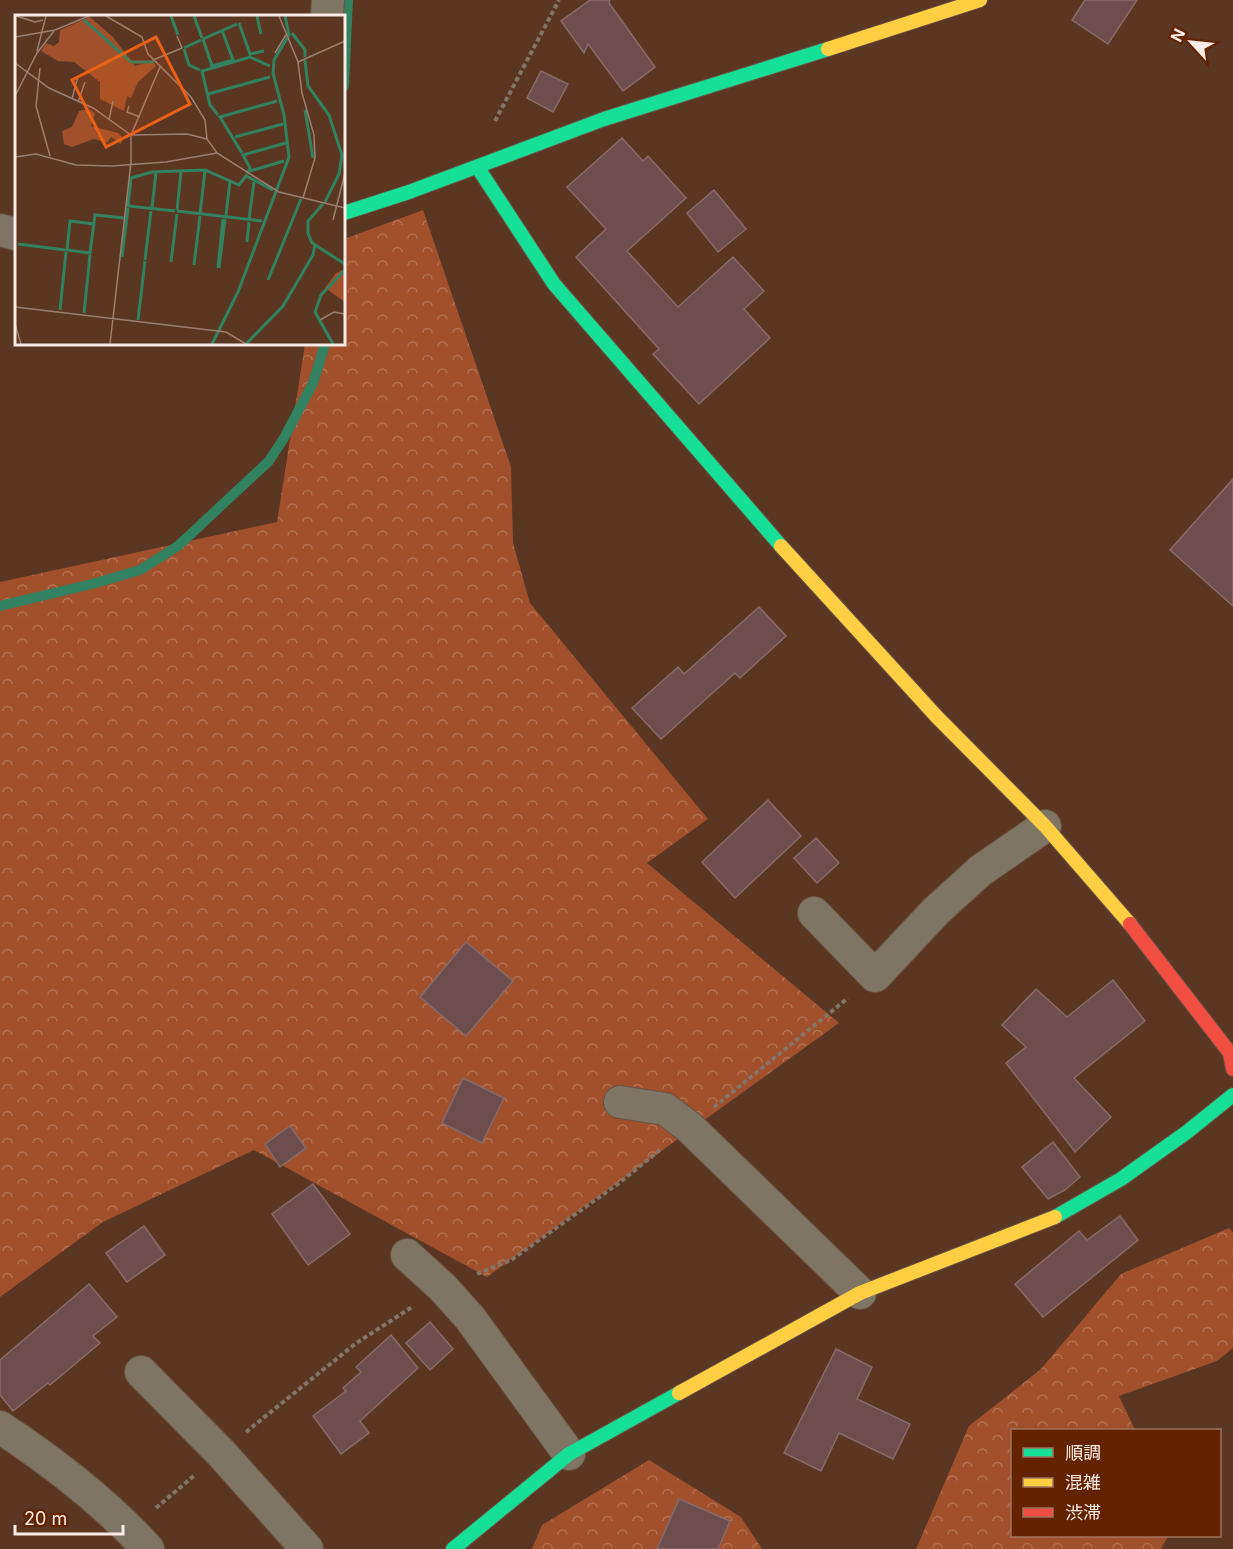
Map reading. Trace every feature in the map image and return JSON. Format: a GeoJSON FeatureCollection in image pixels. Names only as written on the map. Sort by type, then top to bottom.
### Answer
{"type":"FeatureCollection","features":[{"type":"Feature","properties":{"kind":"street"},"geometry":{"type":"LineString","coordinates":[[327,15],[328,0]]}},
{"type":"Feature","properties":{"kind":"street"},"geometry":{"type":"LineString","coordinates":[[345,213],[478,168],[602,120],[886,32],[980,0]]}},
{"type":"Feature","properties":{"kind":"street"},"geometry":{"type":"LineString","coordinates":[[478,168],[520,234],[562,293],[790,557],[937,717],[1044,826],[1147,944],[1230,1053],[1233,1069]]}},
{"type":"Feature","properties":{"kind":"street"},"geometry":{"type":"LineString","coordinates":[[0,230],[15,234]]}},
{"type":"Feature","properties":{"kind":"street"},"geometry":{"type":"LineString","coordinates":[[814,913],[875,976],[936,911],[980,871],[1044,826]]}},
{"type":"Feature","properties":{"kind":"street"},"geometry":{"type":"LineString","coordinates":[[453,1549],[569,1454],[860,1293],[1048,1221],[1121,1179],[1187,1132],[1233,1095]]}},
{"type":"Feature","properties":{"kind":"street"},"geometry":{"type":"LineString","coordinates":[[620,1102],[665,1109],[689,1127],[860,1293]]}},
{"type":"Feature","properties":{"kind":"street"},"geometry":{"type":"LineString","coordinates":[[407,1255],[443,1288],[470,1318],[569,1454]]}},
{"type":"Feature","properties":{"kind":"street"},"geometry":{"type":"LineString","coordinates":[[141,1371],[220,1453],[307,1549]]}},
{"type":"Feature","properties":{"kind":"street"},"geometry":{"type":"LineString","coordinates":[[0,1427],[43,1455],[139,1539]]}},
{"type":"Feature","properties":{"kind":"path"},"geometry":{"type":"LineString","coordinates":[[478,168],[499,112],[559,0]]}},
{"type":"Feature","properties":{"kind":"path"},"geometry":{"type":"LineString","coordinates":[[139,1539],[220,1453],[355,1344],[443,1288],[511,1260],[618,1183],[875,976]]}},
{"type":"Feature","properties":{"kind":"green space"},"geometry":{"type":"Polygon","coordinates":[[[423,210],[511,467],[513,543],[530,603],[708,819],[647,863],[839,1023],[487,1277],[254,1150],[103,1222],[0,1297],[0,582],[277,522],[305,345],[345,345],[345,239],[423,210]]]}},
{"type":"Feature","properties":{"kind":"green space"},"geometry":{"type":"Polygon","coordinates":[[[1229,1228],[1233,1232],[1233,1348],[1217,1361],[1119,1396],[1135,1429],[1011,1429],[1011,1537],[1167,1537],[1161,1549],[916,1549],[969,1426],[1041,1369],[1121,1274],[1229,1228]]]}},
{"type":"Feature","properties":{"kind":"green space"},"geometry":{"type":"Polygon","coordinates":[[[649,1460],[741,1517],[762,1549],[532,1549],[542,1525],[649,1460]]]}},
{"type":"Feature","properties":{"kind":"building"},"geometry":{"type":"Polygon","coordinates":[[[590,0],[610,0],[609,3],[655,67],[623,91],[588,44],[584,53],[561,21],[590,0]]]}},
{"type":"Feature","properties":{"kind":"building"},"geometry":{"type":"Polygon","coordinates":[[[1085,0],[1137,0],[1108,44],[1072,20],[1085,0]]]}},
{"type":"Feature","properties":{"kind":"building"},"geometry":{"type":"Polygon","coordinates":[[[541,71],[568,84],[553,112],[527,98],[541,71]]]}},
{"type":"Feature","properties":{"kind":"building"},"geometry":{"type":"Polygon","coordinates":[[[622,138],[643,161],[648,156],[686,198],[627,251],[678,307],[733,257],[764,291],[744,309],[770,338],[699,404],[653,354],[659,349],[576,257],[606,229],[567,187],[622,138]]]}},
{"type":"Feature","properties":{"kind":"building"},"geometry":{"type":"Polygon","coordinates":[[[714,190],[746,229],[718,252],[687,213],[714,190]]]}},
{"type":"Feature","properties":{"kind":"building"},"geometry":{"type":"Polygon","coordinates":[[[1233,479],[1233,606],[1170,550],[1233,479]]]}},
{"type":"Feature","properties":{"kind":"building"},"geometry":{"type":"Polygon","coordinates":[[[759,607],[786,636],[740,678],[735,673],[661,739],[632,708],[678,667],[684,674],[759,607]]]}},
{"type":"Feature","properties":{"kind":"building"},"geometry":{"type":"Polygon","coordinates":[[[768,800],[801,836],[735,898],[702,862],[768,800]]]}},
{"type":"Feature","properties":{"kind":"building"},"geometry":{"type":"Polygon","coordinates":[[[816,838],[839,863],[817,883],[794,858],[816,838]]]}},
{"type":"Feature","properties":{"kind":"building"},"geometry":{"type":"Polygon","coordinates":[[[466,942],[513,981],[466,1036],[420,997],[466,942]]]}},
{"type":"Feature","properties":{"kind":"building"},"geometry":{"type":"Polygon","coordinates":[[[1113,980],[1145,1021],[1074,1078],[1111,1117],[1075,1152],[1006,1063],[1026,1047],[1002,1025],[1036,989],[1067,1017],[1113,980]]]}},
{"type":"Feature","properties":{"kind":"building"},"geometry":{"type":"Polygon","coordinates":[[[463,1078],[504,1098],[482,1143],[442,1123],[463,1078]]]}},
{"type":"Feature","properties":{"kind":"building"},"geometry":{"type":"Polygon","coordinates":[[[290,1126],[306,1148],[280,1167],[265,1144],[290,1126]]]}},
{"type":"Feature","properties":{"kind":"building"},"geometry":{"type":"Polygon","coordinates":[[[1053,1142],[1080,1177],[1065,1190],[1048,1199],[1022,1167],[1053,1142]]]}},
{"type":"Feature","properties":{"kind":"building"},"geometry":{"type":"Polygon","coordinates":[[[313,1184],[350,1234],[308,1265],[272,1214],[313,1184]]]}},
{"type":"Feature","properties":{"kind":"building"},"geometry":{"type":"Polygon","coordinates":[[[1120,1216],[1138,1240],[1043,1317],[1015,1284],[1079,1231],[1087,1240],[1120,1216]]]}},
{"type":"Feature","properties":{"kind":"building"},"geometry":{"type":"Polygon","coordinates":[[[144,1226],[165,1255],[127,1282],[106,1253],[144,1226]]]}},
{"type":"Feature","properties":{"kind":"building"},"geometry":{"type":"Polygon","coordinates":[[[89,1284],[117,1317],[93,1336],[100,1343],[50,1385],[48,1383],[13,1411],[0,1395],[0,1360],[89,1284]]]}},
{"type":"Feature","properties":{"kind":"building"},"geometry":{"type":"Polygon","coordinates":[[[430,1322],[453,1349],[430,1370],[406,1343],[430,1322]]]}},
{"type":"Feature","properties":{"kind":"building"},"geometry":{"type":"Polygon","coordinates":[[[391,1335],[418,1368],[360,1421],[369,1433],[341,1454],[313,1416],[346,1391],[343,1388],[361,1372],[356,1367],[391,1335]]]}},
{"type":"Feature","properties":{"kind":"building"},"geometry":{"type":"Polygon","coordinates":[[[836,1349],[872,1367],[857,1399],[910,1424],[893,1459],[839,1433],[821,1471],[784,1453],[836,1349]]]}},
{"type":"Feature","properties":{"kind":"building"},"geometry":{"type":"Polygon","coordinates":[[[679,1499],[730,1521],[718,1549],[657,1549],[679,1499]]]}},
{"type":"Feature","properties":{"kind":"waterway"},"geometry":{"type":"LineString","coordinates":[[345,64],[348,0]]}},
{"type":"Feature","properties":{"kind":"waterway"},"geometry":{"type":"LineString","coordinates":[[0,606],[140,570],[178,546],[269,461],[313,383],[325,345]]}},
{"type":"Feature","properties":{"kind":"traffic: fast"},"geometry":{"type":"LineString","coordinates":[[345,213],[409,192],[604,119],[828,49]]}},
{"type":"Feature","properties":{"kind":"traffic: fast"},"geometry":{"type":"LineString","coordinates":[[478,168],[554,284],[781,546]]}},
{"type":"Feature","properties":{"kind":"traffic: fast"},"geometry":{"type":"LineString","coordinates":[[1055,1217],[1121,1179],[1187,1132],[1233,1095]]}},
{"type":"Feature","properties":{"kind":"traffic: fast"},"geometry":{"type":"LineString","coordinates":[[453,1549],[569,1454],[679,1393]]}},
{"type":"Feature","properties":{"kind":"traffic: slow"},"geometry":{"type":"LineString","coordinates":[[828,49],[980,0]]}},
{"type":"Feature","properties":{"kind":"traffic: slow"},"geometry":{"type":"LineString","coordinates":[[781,546],[937,717],[1045,826],[1130,924]]}},
{"type":"Feature","properties":{"kind":"traffic: slow"},"geometry":{"type":"LineString","coordinates":[[679,1393],[860,1293],[1055,1217]]}},
{"type":"Feature","properties":{"kind":"traffic: jam"},"geometry":{"type":"LineString","coordinates":[[1130,924],[1230,1053],[1233,1069]]}}]}
